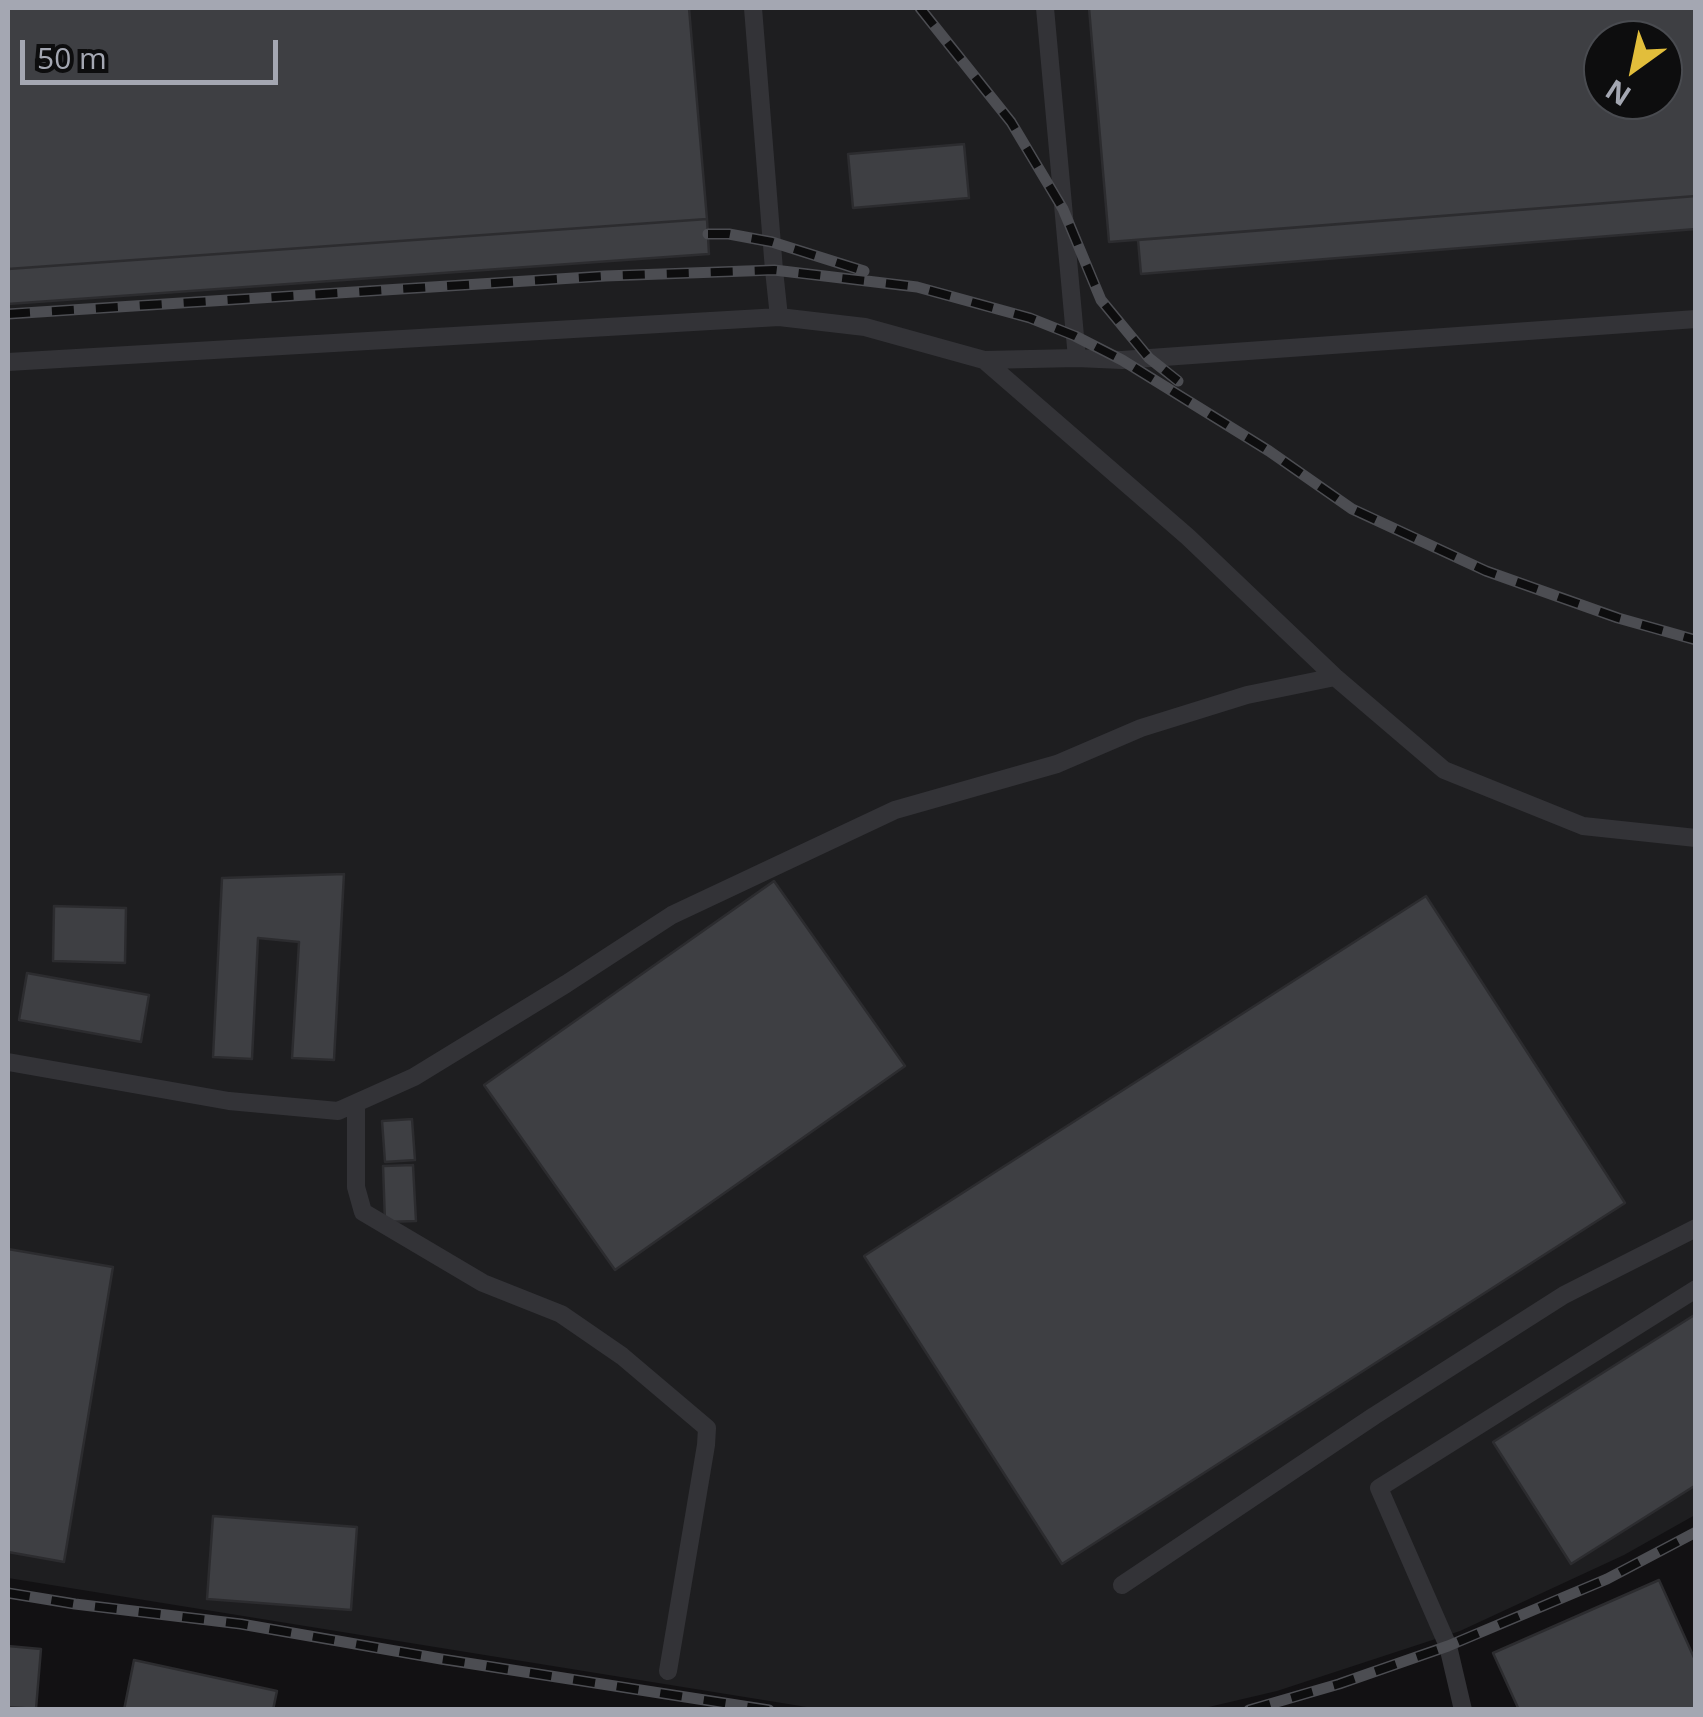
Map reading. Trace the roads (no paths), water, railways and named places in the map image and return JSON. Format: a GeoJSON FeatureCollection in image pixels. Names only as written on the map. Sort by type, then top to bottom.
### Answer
{"type":"FeatureCollection","features":[{"type":"Feature","properties":{"kind":"lane"},"geometry":{"type":"LineString","coordinates":[[753,8],[780,317]]}},
{"type":"Feature","properties":{"kind":"lane"},"geometry":{"type":"LineString","coordinates":[[1044,8],[1077,358]]}},
{"type":"Feature","properties":{"kind":"lane"},"geometry":{"type":"LineString","coordinates":[[8,362],[780,317],[865,327],[984,360],[1122,360],[1696,319]]}},
{"type":"Feature","properties":{"kind":"lane"},"geometry":{"type":"LineString","coordinates":[[984,360],[1188,537],[1335,677],[1444,770],[1583,826],[1696,838]]}},
{"type":"Feature","properties":{"kind":"lane"},"geometry":{"type":"LineString","coordinates":[[8,1062],[229,1101],[338,1111],[414,1077],[672,915],[895,810],[1057,764],[1141,728],[1247,696],[1335,677]]}},
{"type":"Feature","properties":{"kind":"lane"},"geometry":{"type":"LineString","coordinates":[[356,1103],[356,1187],[363,1212],[483,1283],[562,1314],[622,1356],[706,1428],[668,1671]]}},
{"type":"Feature","properties":{"kind":"lane"},"geometry":{"type":"LineString","coordinates":[[1122,1585],[1374,1416],[1564,1295],[1696,1228]]}},
{"type":"Feature","properties":{"kind":"lane"},"geometry":{"type":"LineString","coordinates":[[1463,1710],[1448,1646],[1379,1488],[1696,1289]]}},
{"type":"Feature","properties":{"kind":"railway"},"geometry":{"type":"LineString","coordinates":[[920,8],[1011,122],[1063,209],[1101,300],[1149,358],[1178,381]]}},
{"type":"Feature","properties":{"kind":"railway"},"geometry":{"type":"LineString","coordinates":[[708,234],[772,242],[864,271]]}},
{"type":"Feature","properties":{"kind":"railway"},"geometry":{"type":"LineString","coordinates":[[8,314],[605,276],[774,270],[917,287],[1030,318],[1075,336],[1122,360],[1269,451],[1352,509],[1486,571],[1618,618],[1696,640]]}},
{"type":"Feature","properties":{"kind":"railway"},"geometry":{"type":"LineString","coordinates":[[1249,1710],[1448,1646],[1607,1579],[1696,1532]]}},
{"type":"Feature","properties":{"kind":"railway"},"geometry":{"type":"LineString","coordinates":[[8,1593],[241,1624],[769,1710]]}}]}
